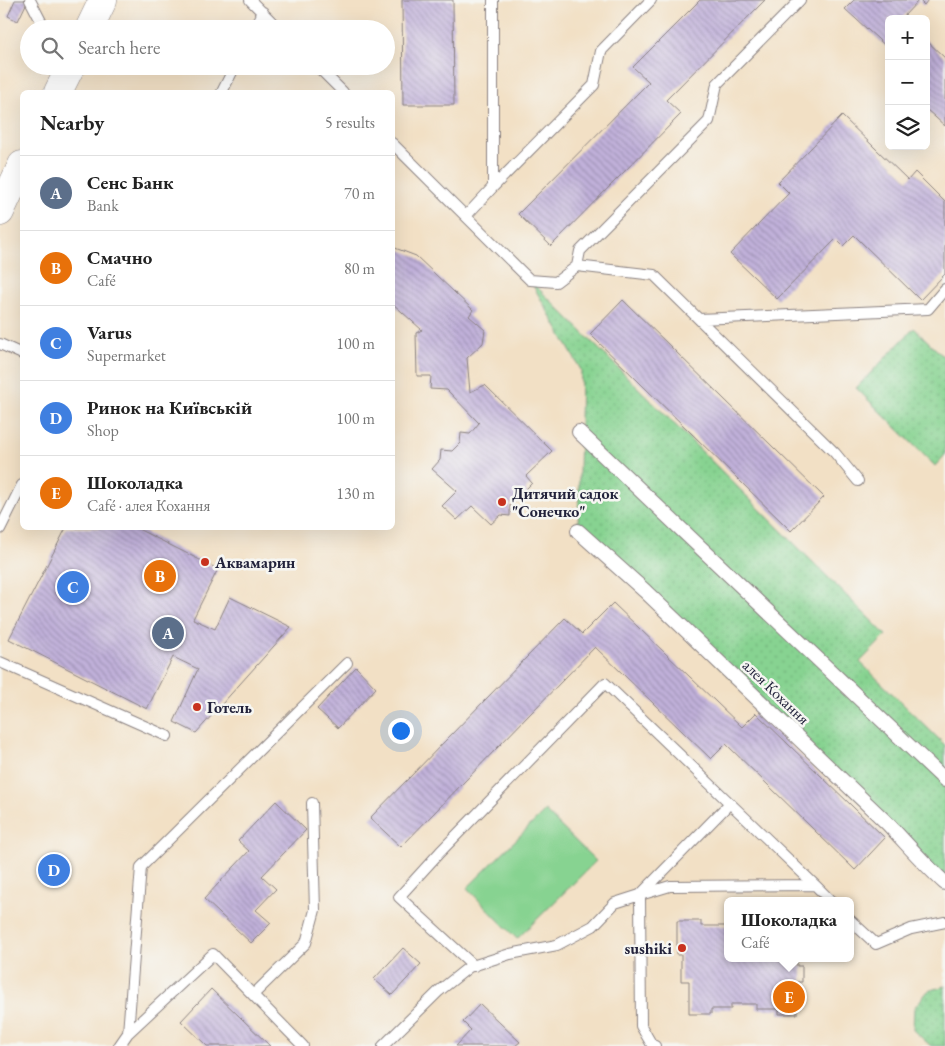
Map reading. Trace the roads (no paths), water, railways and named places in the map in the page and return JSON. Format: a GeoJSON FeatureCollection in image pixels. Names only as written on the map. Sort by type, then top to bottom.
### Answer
{"type":"FeatureCollection","features":[{"type":"Feature","properties":{"kind":"main road"},"geometry":{"type":"LineString","coordinates":[[93,20],[103,0]]}},
{"type":"Feature","properties":{"kind":"main road"},"geometry":{"type":"LineString","coordinates":[[7,205],[20,170]]}},
{"type":"Feature","properties":{"kind":"street"},"geometry":{"type":"LineString","coordinates":[[579,432],[945,780]]}},
{"type":"Feature","properties":{"kind":"street","name":"алея Кохання"},"geometry":{"type":"LineString","coordinates":[[578,531],[652,598],[888,824],[934,874],[945,883]]}},
{"type":"Feature","properties":{"kind":"lane"},"geometry":{"type":"LineString","coordinates":[[30,0],[40,20]]}},
{"type":"Feature","properties":{"kind":"lane"},"geometry":{"type":"LineString","coordinates":[[250,0],[271,20]]}},
{"type":"Feature","properties":{"kind":"lane"},"geometry":{"type":"LineString","coordinates":[[494,0],[494,187]]}},
{"type":"Feature","properties":{"kind":"lane"},"geometry":{"type":"LineString","coordinates":[[466,216],[594,85],[601,51],[652,0]]}},
{"type":"Feature","properties":{"kind":"lane"},"geometry":{"type":"LineString","coordinates":[[395,145],[530,280],[556,282],[577,266],[580,251],[709,121],[717,84],[800,0]]}},
{"type":"Feature","properties":{"kind":"lane"},"geometry":{"type":"LineString","coordinates":[[259,20],[263,12]]}},
{"type":"Feature","properties":{"kind":"lane"},"geometry":{"type":"LineString","coordinates":[[223,90],[231,75]]}},
{"type":"Feature","properties":{"kind":"lane"},"geometry":{"type":"LineString","coordinates":[[326,75],[341,90]]}},
{"type":"Feature","properties":{"kind":"lane"},"geometry":{"type":"LineString","coordinates":[[577,266],[654,275],[835,453],[858,481]]}},
{"type":"Feature","properties":{"kind":"lane"},"geometry":{"type":"LineString","coordinates":[[699,319],[928,308],[945,289]]}},
{"type":"Feature","properties":{"kind":"lane"},"geometry":{"type":"LineString","coordinates":[[0,344],[20,353]]}},
{"type":"Feature","properties":{"kind":"lane"},"geometry":{"type":"LineString","coordinates":[[1,526],[20,488]]}},
{"type":"Feature","properties":{"kind":"lane"},"geometry":{"type":"LineString","coordinates":[[0,662],[167,736]]}},
{"type":"Feature","properties":{"kind":"lane"},"geometry":{"type":"LineString","coordinates":[[128,1033],[142,867],[347,662]]}},
{"type":"Feature","properties":{"kind":"lane"},"geometry":{"type":"LineString","coordinates":[[474,966],[399,897],[440,852],[605,683],[826,897]]}},
{"type":"Feature","properties":{"kind":"lane"},"geometry":{"type":"LineString","coordinates":[[253,995],[306,943],[315,910],[312,803]]}},
{"type":"Feature","properties":{"kind":"lane"},"geometry":{"type":"LineString","coordinates":[[656,1046],[652,1045],[641,1026],[640,895],[730,803]]}},
{"type":"Feature","properties":{"kind":"lane"},"geometry":{"type":"LineString","coordinates":[[383,1046],[439,991],[469,967],[510,954],[557,946],[593,926],[616,903],[670,886],[815,885]]}},
{"type":"Feature","properties":{"kind":"lane"},"geometry":{"type":"LineString","coordinates":[[854,924],[876,944],[911,929],[945,922]]}},
{"type":"Feature","properties":{"kind":"lane"},"geometry":{"type":"LineString","coordinates":[[119,1046],[128,1033],[213,954],[303,1046]]}},
{"type":"Feature","properties":{"kind":"place","name":"Дитячий садок \"Сонечко\""},"geometry":{"type":"Point","coordinates":[502,502]}},
{"type":"Feature","properties":{"kind":"place","name":"Аквамарин"},"geometry":{"type":"Point","coordinates":[205,562]}},
{"type":"Feature","properties":{"kind":"place","name":"Смачно"},"geometry":{"type":"Point","coordinates":[160,576]}},
{"type":"Feature","properties":{"kind":"place","name":"Varus"},"geometry":{"type":"Point","coordinates":[73,587]}},
{"type":"Feature","properties":{"kind":"place","name":"Сенс Банк"},"geometry":{"type":"Point","coordinates":[168,633]}},
{"type":"Feature","properties":{"kind":"place","name":"Готель"},"geometry":{"type":"Point","coordinates":[197,707]}},
{"type":"Feature","properties":{"kind":"place","name":"Ринок на Київській"},"geometry":{"type":"Point","coordinates":[54,870]}},
{"type":"Feature","properties":{"kind":"place","name":"sushiki"},"geometry":{"type":"Point","coordinates":[682,948]}},
{"type":"Feature","properties":{"kind":"place","name":"Шоколадка"},"geometry":{"type":"Point","coordinates":[789,997]}}]}
